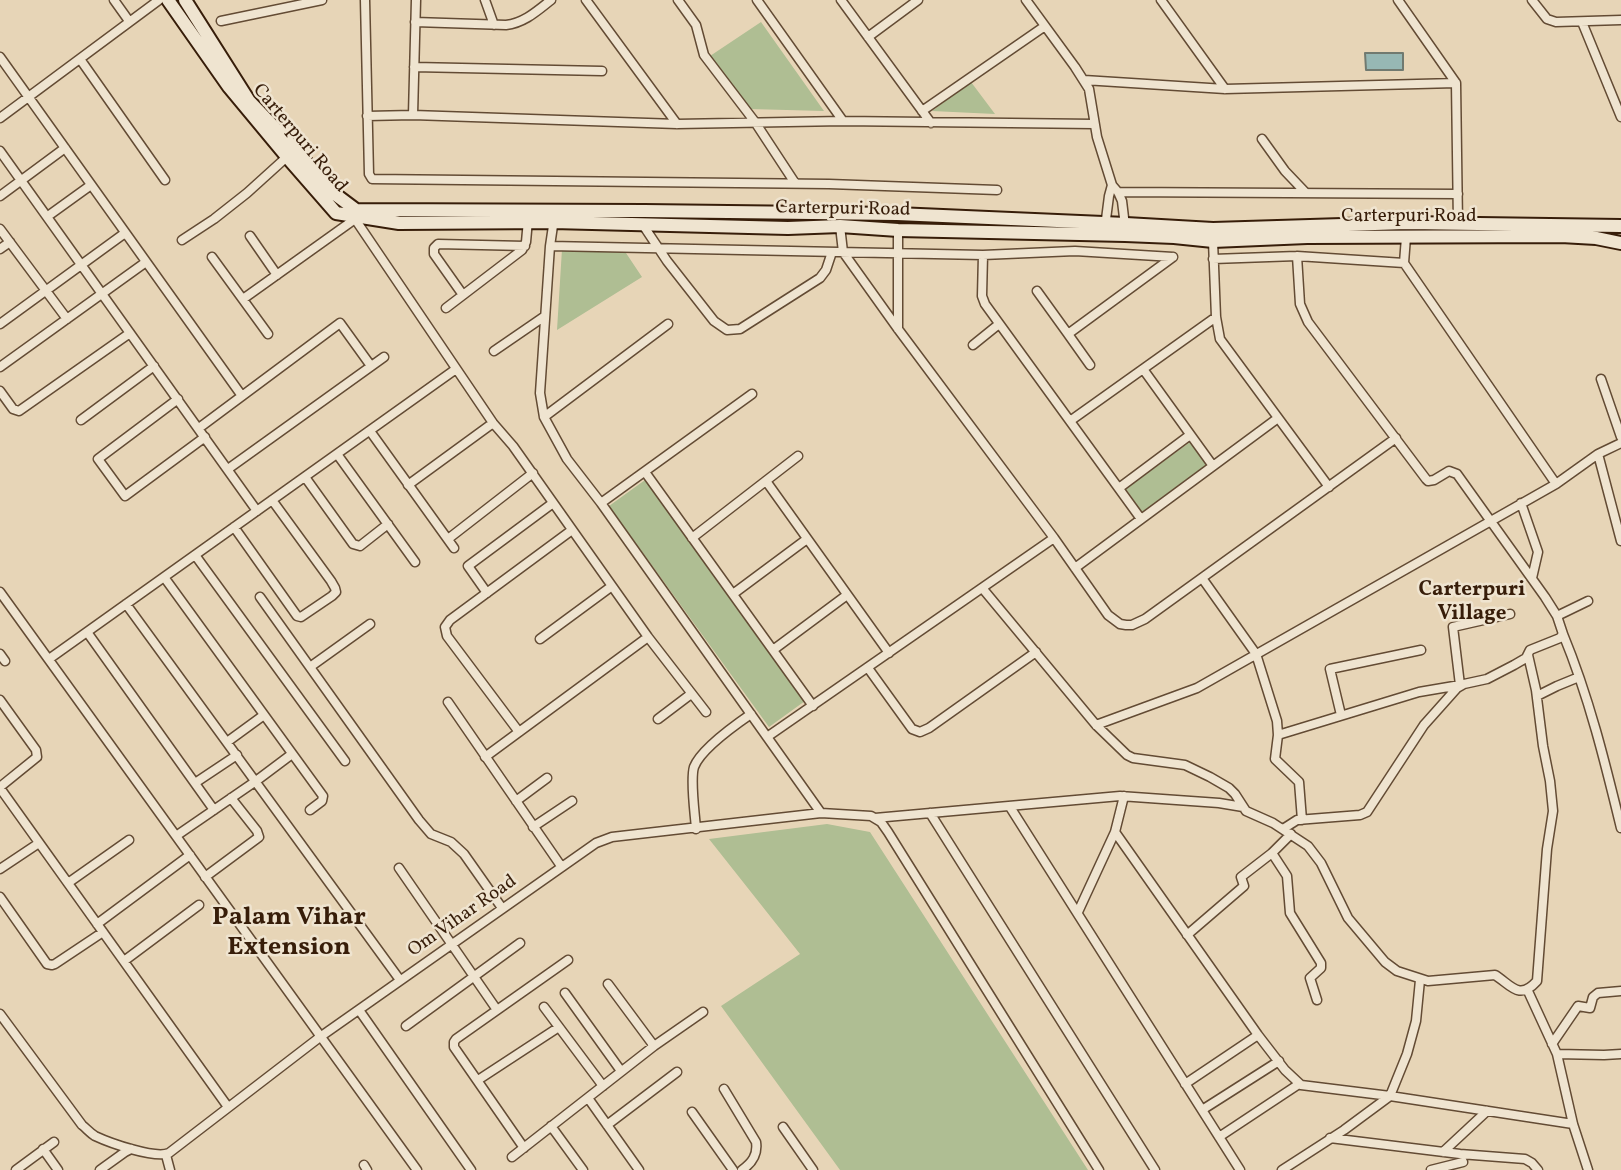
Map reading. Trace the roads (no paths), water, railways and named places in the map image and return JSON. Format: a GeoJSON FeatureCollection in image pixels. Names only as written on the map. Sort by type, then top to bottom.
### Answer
{"type":"FeatureCollection","features":[{"type":"Feature","properties":{"kind":"main road","name":"Carterpuri Road"},"geometry":{"type":"LineString","coordinates":[[168,0],[229,88],[355,215],[528,217],[897,214],[1105,229]]}},
{"type":"Feature","properties":{"kind":"main road","name":"Carterpuri Road"},"geometry":{"type":"LineString","coordinates":[[185,0],[248,101],[290,152]]}},
{"type":"Feature","properties":{"kind":"main road","name":"Carterpuri Road"},"geometry":{"type":"LineString","coordinates":[[554,216],[643,225],[788,228],[840,226],[898,230],[1213,229],[1407,223],[1621,226]]}},
{"type":"Feature","properties":{"kind":"main road","name":"Carterpuri Road"},"geometry":{"type":"LineString","coordinates":[[1125,229],[1213,241],[1307,237],[1561,236],[1621,243]]}},
{"type":"Feature","properties":{"kind":"street"},"geometry":{"type":"LineString","coordinates":[[114,0],[130,21]]}},
{"type":"Feature","properties":{"kind":"street"},"geometry":{"type":"LineString","coordinates":[[0,118],[159,0]]}},
{"type":"Feature","properties":{"kind":"street"},"geometry":{"type":"LineString","coordinates":[[221,21],[322,0]]}},
{"type":"Feature","properties":{"kind":"street"},"geometry":{"type":"LineString","coordinates":[[365,0],[369,174],[372,179],[794,183],[997,190]]}},
{"type":"Feature","properties":{"kind":"street"},"geometry":{"type":"LineString","coordinates":[[413,115],[416,0]]}},
{"type":"Feature","properties":{"kind":"street"},"geometry":{"type":"LineString","coordinates":[[485,0],[494,25]]}},
{"type":"Feature","properties":{"kind":"street"},"geometry":{"type":"LineString","coordinates":[[415,22],[506,25],[522,22],[551,0]]}},
{"type":"Feature","properties":{"kind":"street"},"geometry":{"type":"LineString","coordinates":[[586,0],[677,124]]}},
{"type":"Feature","properties":{"kind":"street"},"geometry":{"type":"LineString","coordinates":[[678,0],[696,25],[704,55],[755,122],[794,183]]}},
{"type":"Feature","properties":{"kind":"street"},"geometry":{"type":"LineString","coordinates":[[757,0],[843,121]]}},
{"type":"Feature","properties":{"kind":"street"},"geometry":{"type":"LineString","coordinates":[[841,0],[930,122]]}},
{"type":"Feature","properties":{"kind":"street"},"geometry":{"type":"LineString","coordinates":[[868,37],[918,0]]}},
{"type":"Feature","properties":{"kind":"street"},"geometry":{"type":"LineString","coordinates":[[1026,0],[1084,80],[1091,98],[1099,145],[1122,201],[1125,229]]}},
{"type":"Feature","properties":{"kind":"street"},"geometry":{"type":"LineString","coordinates":[[1161,0],[1225,89]]}},
{"type":"Feature","properties":{"kind":"street"},"geometry":{"type":"LineString","coordinates":[[1398,0],[1456,83],[1458,224]]}},
{"type":"Feature","properties":{"kind":"street"},"geometry":{"type":"LineString","coordinates":[[1532,0],[1547,19],[1556,22],[1621,20]]}},
{"type":"Feature","properties":{"kind":"street"},"geometry":{"type":"LineString","coordinates":[[1582,22],[1621,117]]}},
{"type":"Feature","properties":{"kind":"street"},"geometry":{"type":"LineString","coordinates":[[922,111],[1045,26]]}},
{"type":"Feature","properties":{"kind":"street"},"geometry":{"type":"LineString","coordinates":[[0,57],[242,396]]}},
{"type":"Feature","properties":{"kind":"street"},"geometry":{"type":"LineString","coordinates":[[80,59],[165,180]]}},
{"type":"Feature","properties":{"kind":"street"},"geometry":{"type":"LineString","coordinates":[[414,67],[602,71]]}},
{"type":"Feature","properties":{"kind":"street"},"geometry":{"type":"LineString","coordinates":[[1084,80],[1225,89],[1456,83]]}},
{"type":"Feature","properties":{"kind":"street"},"geometry":{"type":"LineString","coordinates":[[367,116],[413,115],[677,124],[843,121],[1094,124]]}},
{"type":"Feature","properties":{"kind":"street"},"geometry":{"type":"LineString","coordinates":[[1262,139],[1285,171],[1305,192]]}},
{"type":"Feature","properties":{"kind":"street"},"geometry":{"type":"LineString","coordinates":[[0,196],[65,148]]}},
{"type":"Feature","properties":{"kind":"street"},"geometry":{"type":"LineString","coordinates":[[0,151],[257,511]]}},
{"type":"Feature","properties":{"kind":"street"},"geometry":{"type":"LineString","coordinates":[[182,240],[230,206],[290,152]]}},
{"type":"Feature","properties":{"kind":"street"},"geometry":{"type":"LineString","coordinates":[[48,216],[91,185]]}},
{"type":"Feature","properties":{"kind":"street"},"geometry":{"type":"LineString","coordinates":[[1115,189],[1458,194]]}},
{"type":"Feature","properties":{"kind":"street"},"geometry":{"type":"LineString","coordinates":[[1105,229],[1109,196],[1115,189]]}},
{"type":"Feature","properties":{"kind":"street"},"geometry":{"type":"LineString","coordinates":[[243,299],[355,215],[493,423],[533,473],[648,637],[706,712]]}},
{"type":"Feature","properties":{"kind":"street"},"geometry":{"type":"LineString","coordinates":[[554,216],[540,393],[544,417],[567,458],[821,813]]}},
{"type":"Feature","properties":{"kind":"street"},"geometry":{"type":"LineString","coordinates":[[446,308],[525,246],[528,217]]}},
{"type":"Feature","properties":{"kind":"street"},"geometry":{"type":"LineString","coordinates":[[643,225],[713,321],[727,330],[740,329],[820,278],[826,270],[832,251]]}},
{"type":"Feature","properties":{"kind":"street"},"geometry":{"type":"LineString","coordinates":[[840,226],[843,252],[1108,615],[1120,624],[1132,625],[1145,619],[1395,438]]}},
{"type":"Feature","properties":{"kind":"street"},"geometry":{"type":"LineString","coordinates":[[0,229],[67,319]]}},
{"type":"Feature","properties":{"kind":"street"},"geometry":{"type":"LineString","coordinates":[[898,230],[898,329]]}},
{"type":"Feature","properties":{"kind":"street"},"geometry":{"type":"LineString","coordinates":[[0,324],[125,233]]}},
{"type":"Feature","properties":{"kind":"street"},"geometry":{"type":"LineString","coordinates":[[250,236],[276,275]]}},
{"type":"Feature","properties":{"kind":"street"},"geometry":{"type":"LineString","coordinates":[[1173,257],[1174,237]]}},
{"type":"Feature","properties":{"kind":"street"},"geometry":{"type":"LineString","coordinates":[[1406,237],[1404,263],[1556,484]]}},
{"type":"Feature","properties":{"kind":"street"},"geometry":{"type":"LineString","coordinates":[[1213,241],[1216,317],[1220,339],[1329,487]]}},
{"type":"Feature","properties":{"kind":"street"},"geometry":{"type":"LineString","coordinates":[[0,249],[10,242]]}},
{"type":"Feature","properties":{"kind":"street"},"geometry":{"type":"LineString","coordinates":[[463,295],[434,254],[434,248],[438,244],[525,246]]}},
{"type":"Feature","properties":{"kind":"street"},"geometry":{"type":"LineString","coordinates":[[550,246],[983,255],[1075,251],[1173,257]]}},
{"type":"Feature","properties":{"kind":"street"},"geometry":{"type":"LineString","coordinates":[[983,255],[982,296],[985,304],[1141,519]]}},
{"type":"Feature","properties":{"kind":"street"},"geometry":{"type":"LineString","coordinates":[[1213,259],[1297,256],[1404,263]]}},
{"type":"Feature","properties":{"kind":"street"},"geometry":{"type":"LineString","coordinates":[[1297,256],[1300,303],[1308,322],[1428,481],[1449,471],[1457,474],[1557,616],[1601,746],[1621,828]]}},
{"type":"Feature","properties":{"kind":"street"},"geometry":{"type":"LineString","coordinates":[[212,257],[268,334]]}},
{"type":"Feature","properties":{"kind":"street"},"geometry":{"type":"LineString","coordinates":[[1068,334],[1173,257]]}},
{"type":"Feature","properties":{"kind":"street"},"geometry":{"type":"LineString","coordinates":[[0,368],[146,262]]}},
{"type":"Feature","properties":{"kind":"street"},"geometry":{"type":"LineString","coordinates":[[1037,290],[1090,365]]}},
{"type":"Feature","properties":{"kind":"street"},"geometry":{"type":"LineString","coordinates":[[494,351],[545,316]]}},
{"type":"Feature","properties":{"kind":"street"},"geometry":{"type":"LineString","coordinates":[[1070,421],[1216,317]]}},
{"type":"Feature","properties":{"kind":"street"},"geometry":{"type":"LineString","coordinates":[[199,428],[340,323],[371,366]]}},
{"type":"Feature","properties":{"kind":"street"},"geometry":{"type":"LineString","coordinates":[[544,417],[668,324]]}},
{"type":"Feature","properties":{"kind":"street"},"geometry":{"type":"LineString","coordinates":[[973,345],[999,324]]}},
{"type":"Feature","properties":{"kind":"street"},"geometry":{"type":"LineString","coordinates":[[0,391],[13,409],[19,411],[130,333]]}},
{"type":"Feature","properties":{"kind":"street"},"geometry":{"type":"LineString","coordinates":[[228,469],[384,357]]}},
{"type":"Feature","properties":{"kind":"street"},"geometry":{"type":"LineString","coordinates":[[81,420],[154,366]]}},
{"type":"Feature","properties":{"kind":"street"},"geometry":{"type":"LineString","coordinates":[[49,659],[456,369]]}},
{"type":"Feature","properties":{"kind":"street"},"geometry":{"type":"LineString","coordinates":[[1143,369],[1213,466]]}},
{"type":"Feature","properties":{"kind":"street"},"geometry":{"type":"LineString","coordinates":[[1601,379],[1621,437]]}},
{"type":"Feature","properties":{"kind":"street"},"geometry":{"type":"LineString","coordinates":[[601,503],[752,394]]}},
{"type":"Feature","properties":{"kind":"street"},"geometry":{"type":"LineString","coordinates":[[178,400],[98,459],[125,496],[205,437]]}},
{"type":"Feature","properties":{"kind":"street"},"geometry":{"type":"LineString","coordinates":[[1075,568],[1278,418]]}},
{"type":"Feature","properties":{"kind":"street"},"geometry":{"type":"LineString","coordinates":[[408,485],[493,423]]}},
{"type":"Feature","properties":{"kind":"street"},"geometry":{"type":"LineString","coordinates":[[369,431],[454,548]]}},
{"type":"Feature","properties":{"kind":"street"},"geometry":{"type":"LineString","coordinates":[[1119,488],[1190,435]]}},
{"type":"Feature","properties":{"kind":"street"},"geometry":{"type":"LineString","coordinates":[[1096,725],[1183,694],[1556,484],[1598,454],[1621,443]]}},
{"type":"Feature","properties":{"kind":"street"},"geometry":{"type":"LineString","coordinates":[[337,454],[415,562]]}},
{"type":"Feature","properties":{"kind":"street"},"geometry":{"type":"LineString","coordinates":[[1598,454],[1621,541]]}},
{"type":"Feature","properties":{"kind":"street"},"geometry":{"type":"LineString","coordinates":[[692,538],[798,456]]}},
{"type":"Feature","properties":{"kind":"street"},"geometry":{"type":"LineString","coordinates":[[645,472],[813,706]]}},
{"type":"Feature","properties":{"kind":"street"},"geometry":{"type":"LineString","coordinates":[[447,538],[533,473]]}},
{"type":"Feature","properties":{"kind":"street"},"geometry":{"type":"LineString","coordinates":[[305,477],[353,544],[359,545],[387,524]]}},
{"type":"Feature","properties":{"kind":"street"},"geometry":{"type":"LineString","coordinates":[[766,481],[889,653]]}},
{"type":"Feature","properties":{"kind":"street"},"geometry":{"type":"LineString","coordinates":[[234,527],[297,616],[301,617],[332,596],[336,592],[335,588],[272,500]]}},
{"type":"Feature","properties":{"kind":"street"},"geometry":{"type":"LineString","coordinates":[[1521,502],[1538,552],[1532,578]]}},
{"type":"Feature","properties":{"kind":"street"},"geometry":{"type":"LineString","coordinates":[[487,593],[468,566],[553,503]]}},
{"type":"Feature","properties":{"kind":"street"},"geometry":{"type":"LineString","coordinates":[[519,732],[445,631],[445,627],[450,620],[572,530]]}},
{"type":"Feature","properties":{"kind":"street"},"geometry":{"type":"LineString","coordinates":[[768,737],[1054,538]]}},
{"type":"Feature","properties":{"kind":"street"},"geometry":{"type":"LineString","coordinates":[[733,594],[807,539]]}},
{"type":"Feature","properties":{"kind":"street"},"geometry":{"type":"LineString","coordinates":[[195,555],[345,761]]}},
{"type":"Feature","properties":{"kind":"street"},"geometry":{"type":"LineString","coordinates":[[164,577],[324,797],[310,810]]}},
{"type":"Feature","properties":{"kind":"street"},"geometry":{"type":"LineString","coordinates":[[1202,578],[1256,654],[1274,709],[1278,736],[1275,759],[1300,782],[1302,820]]}},
{"type":"Feature","properties":{"kind":"street"},"geometry":{"type":"LineString","coordinates":[[540,639],[612,586]]}},
{"type":"Feature","properties":{"kind":"street"},"geometry":{"type":"LineString","coordinates":[[983,589],[1096,725],[1127,755],[1189,767],[1229,788],[1246,811],[1287,831],[1308,846],[1316,855],[1344,913],[1377,953],[1397,971],[1420,979],[1438,981],[1495,975],[1515,990],[1527,989],[1537,981],[1547,849],[1553,811],[1537,696],[1528,655]]}},
{"type":"Feature","properties":{"kind":"street"},"geometry":{"type":"LineString","coordinates":[[0,592],[417,1170]]}},
{"type":"Feature","properties":{"kind":"street"},"geometry":{"type":"LineString","coordinates":[[773,650],[847,594]]}},
{"type":"Feature","properties":{"kind":"street"},"geometry":{"type":"LineString","coordinates":[[260,597],[426,829],[435,837],[451,842],[464,854],[502,908]]}},
{"type":"Feature","properties":{"kind":"street"},"geometry":{"type":"LineString","coordinates":[[1557,616],[1588,601]]}},
{"type":"Feature","properties":{"kind":"street"},"geometry":{"type":"LineString","coordinates":[[126,604],[400,980]]}},
{"type":"Feature","properties":{"kind":"street"},"geometry":{"type":"LineString","coordinates":[[1187,935],[1244,886],[1241,877],[1272,853],[1297,820],[1360,815],[1367,812],[1424,725],[1460,685],[1453,627],[1510,614]]}},
{"type":"Feature","properties":{"kind":"street"},"geometry":{"type":"LineString","coordinates":[[310,667],[370,624]]}},
{"type":"Feature","properties":{"kind":"street"},"geometry":{"type":"LineString","coordinates":[[87,632],[214,810]]}},
{"type":"Feature","properties":{"kind":"street"},"geometry":{"type":"LineString","coordinates":[[1278,736],[1419,692],[1486,679],[1523,660],[1530,650],[1563,634]]}},
{"type":"Feature","properties":{"kind":"street"},"geometry":{"type":"LineString","coordinates":[[485,757],[648,637]]}},
{"type":"Feature","properties":{"kind":"street"},"geometry":{"type":"LineString","coordinates":[[1341,715],[1330,669],[1420,650]]}},
{"type":"Feature","properties":{"kind":"street"},"geometry":{"type":"LineString","coordinates":[[868,668],[912,729],[920,732],[1036,652]]}},
{"type":"Feature","properties":{"kind":"street"},"geometry":{"type":"LineString","coordinates":[[1537,696],[1579,677]]}},
{"type":"Feature","properties":{"kind":"street"},"geometry":{"type":"LineString","coordinates":[[658,719],[691,694]]}},
{"type":"Feature","properties":{"kind":"street"},"geometry":{"type":"LineString","coordinates":[[0,700],[36,750],[37,757],[0,787],[228,1107]]}},
{"type":"Feature","properties":{"kind":"street"},"geometry":{"type":"LineString","coordinates":[[448,702],[561,866]]}},
{"type":"Feature","properties":{"kind":"street"},"geometry":{"type":"LineString","coordinates":[[696,829],[693,776],[695,764],[718,739],[751,714]]}},
{"type":"Feature","properties":{"kind":"street"},"geometry":{"type":"LineString","coordinates":[[227,741],[264,716]]}},
{"type":"Feature","properties":{"kind":"street"},"geometry":{"type":"LineString","coordinates":[[176,836],[292,754]]}},
{"type":"Feature","properties":{"kind":"street"},"geometry":{"type":"LineString","coordinates":[[195,783],[237,755]]}},
{"type":"Feature","properties":{"kind":"street"},"geometry":{"type":"LineString","coordinates":[[516,802],[547,778]]}},
{"type":"Feature","properties":{"kind":"street"},"geometry":{"type":"LineString","coordinates":[[1078,912],[1115,832],[1124,796]]}},
{"type":"Feature","properties":{"kind":"street","name":"Om Vihar Road"},"geometry":{"type":"LineString","coordinates":[[166,1155],[320,1037],[561,866],[602,840],[821,813],[864,814],[875,818],[1124,796],[1243,807]]}},
{"type":"Feature","properties":{"kind":"street"},"geometry":{"type":"LineString","coordinates":[[205,877],[259,837],[231,798]]}},
{"type":"Feature","properties":{"kind":"street"},"geometry":{"type":"LineString","coordinates":[[533,827],[572,801]]}},
{"type":"Feature","properties":{"kind":"street"},"geometry":{"type":"LineString","coordinates":[[1010,807],[1240,1170]]}},
{"type":"Feature","properties":{"kind":"street"},"geometry":{"type":"LineString","coordinates":[[930,813],[1155,1170]]}},
{"type":"Feature","properties":{"kind":"street"},"geometry":{"type":"LineString","coordinates":[[875,818],[888,832],[1099,1170]]}},
{"type":"Feature","properties":{"kind":"street"},"geometry":{"type":"LineString","coordinates":[[1115,832],[1258,1035],[1299,1084],[1573,1124]]}},
{"type":"Feature","properties":{"kind":"street"},"geometry":{"type":"LineString","coordinates":[[68,883],[129,840]]}},
{"type":"Feature","properties":{"kind":"street"},"geometry":{"type":"LineString","coordinates":[[0,869],[39,843]]}},
{"type":"Feature","properties":{"kind":"street"},"geometry":{"type":"LineString","coordinates":[[1272,853],[1287,876],[1290,914],[1321,964],[1321,968],[1310,978],[1317,1000]]}},
{"type":"Feature","properties":{"kind":"street"},"geometry":{"type":"LineString","coordinates":[[97,923],[190,855]]}},
{"type":"Feature","properties":{"kind":"street"},"geometry":{"type":"LineString","coordinates":[[399,868],[497,1010]]}},
{"type":"Feature","properties":{"kind":"street"},"geometry":{"type":"LineString","coordinates":[[0,897],[47,964],[55,964],[103,932]]}},
{"type":"Feature","properties":{"kind":"street"},"geometry":{"type":"LineString","coordinates":[[124,961],[199,905]]}},
{"type":"Feature","properties":{"kind":"street"},"geometry":{"type":"LineString","coordinates":[[406,1026],[520,943]]}},
{"type":"Feature","properties":{"kind":"street"},"geometry":{"type":"LineString","coordinates":[[524,1148],[454,1047],[454,1042],[568,960]]}},
{"type":"Feature","properties":{"kind":"street"},"geometry":{"type":"LineString","coordinates":[[1282,1170],[1390,1096],[1407,1054],[1416,1021],[1420,979]]}},
{"type":"Feature","properties":{"kind":"street"},"geometry":{"type":"LineString","coordinates":[[608,984],[653,1046]]}},
{"type":"Feature","properties":{"kind":"street"},"geometry":{"type":"LineString","coordinates":[[1527,989],[1557,1054],[1573,1124],[1588,1170]]}},
{"type":"Feature","properties":{"kind":"street"},"geometry":{"type":"LineString","coordinates":[[1552,1044],[1578,1006],[1590,1008],[1593,997],[1598,993],[1621,991]]}},
{"type":"Feature","properties":{"kind":"street"},"geometry":{"type":"LineString","coordinates":[[565,993],[621,1071]]}},
{"type":"Feature","properties":{"kind":"street"},"geometry":{"type":"LineString","coordinates":[[544,1007],[603,1086]]}},
{"type":"Feature","properties":{"kind":"street"},"geometry":{"type":"LineString","coordinates":[[359,1010],[471,1170]]}},
{"type":"Feature","properties":{"kind":"street"},"geometry":{"type":"LineString","coordinates":[[512,1157],[653,1046],[703,1012]]}},
{"type":"Feature","properties":{"kind":"street"},"geometry":{"type":"LineString","coordinates":[[0,1014],[82,1125],[98,1137],[131,1149],[166,1155],[170,1170]]}},
{"type":"Feature","properties":{"kind":"street"},"geometry":{"type":"LineString","coordinates":[[478,1080],[559,1027]]}},
{"type":"Feature","properties":{"kind":"street"},"geometry":{"type":"LineString","coordinates":[[1185,1084],[1258,1035]]}},
{"type":"Feature","properties":{"kind":"street"},"geometry":{"type":"LineString","coordinates":[[1557,1054],[1621,1054]]}},
{"type":"Feature","properties":{"kind":"street"},"geometry":{"type":"LineString","coordinates":[[1202,1110],[1279,1061]]}},
{"type":"Feature","properties":{"kind":"street"},"geometry":{"type":"LineString","coordinates":[[607,1125],[677,1072]]}},
{"type":"Feature","properties":{"kind":"street"},"geometry":{"type":"LineString","coordinates":[[1219,1137],[1299,1084]]}},
{"type":"Feature","properties":{"kind":"street"},"geometry":{"type":"LineString","coordinates":[[724,1089],[756,1142],[757,1150],[753,1160],[742,1170]]}},
{"type":"Feature","properties":{"kind":"street"},"geometry":{"type":"LineString","coordinates":[[587,1098],[639,1170]]}},
{"type":"Feature","properties":{"kind":"street"},"geometry":{"type":"LineString","coordinates":[[1443,1152],[1487,1111]]}},
{"type":"Feature","properties":{"kind":"street"},"geometry":{"type":"LineString","coordinates":[[692,1112],[733,1170]]}},
{"type":"Feature","properties":{"kind":"street"},"geometry":{"type":"LineString","coordinates":[[551,1126],[583,1170]]}},
{"type":"Feature","properties":{"kind":"street"},"geometry":{"type":"LineString","coordinates":[[783,1128],[814,1170]]}},
{"type":"Feature","properties":{"kind":"street"},"geometry":{"type":"LineString","coordinates":[[1330,1139],[1443,1152],[1463,1162]]}},
{"type":"Feature","properties":{"kind":"street"},"geometry":{"type":"LineString","coordinates":[[16,1170],[54,1142]]}},
{"type":"Feature","properties":{"kind":"street"},"geometry":{"type":"LineString","coordinates":[[43,1149],[58,1170]]}},
{"type":"Feature","properties":{"kind":"street"},"geometry":{"type":"LineString","coordinates":[[100,1170],[131,1149]]}},
{"type":"Feature","properties":{"kind":"street"},"geometry":{"type":"LineString","coordinates":[[1431,1170],[1463,1162],[1525,1160],[1538,1168]]}},
{"type":"Feature","properties":{"kind":"water"},"geometry":{"type":"Polygon","coordinates":[[[1365,53],[1403,53],[1403,70],[1366,70],[1365,53]]]}},
{"type":"Feature","properties":{"kind":"district","name":"Carterpuri Village"},"geometry":{"type":"Point","coordinates":[1472,603]}},
{"type":"Feature","properties":{"kind":"district","name":"Palam Vihar Extension"},"geometry":{"type":"Point","coordinates":[289,934]}}]}
